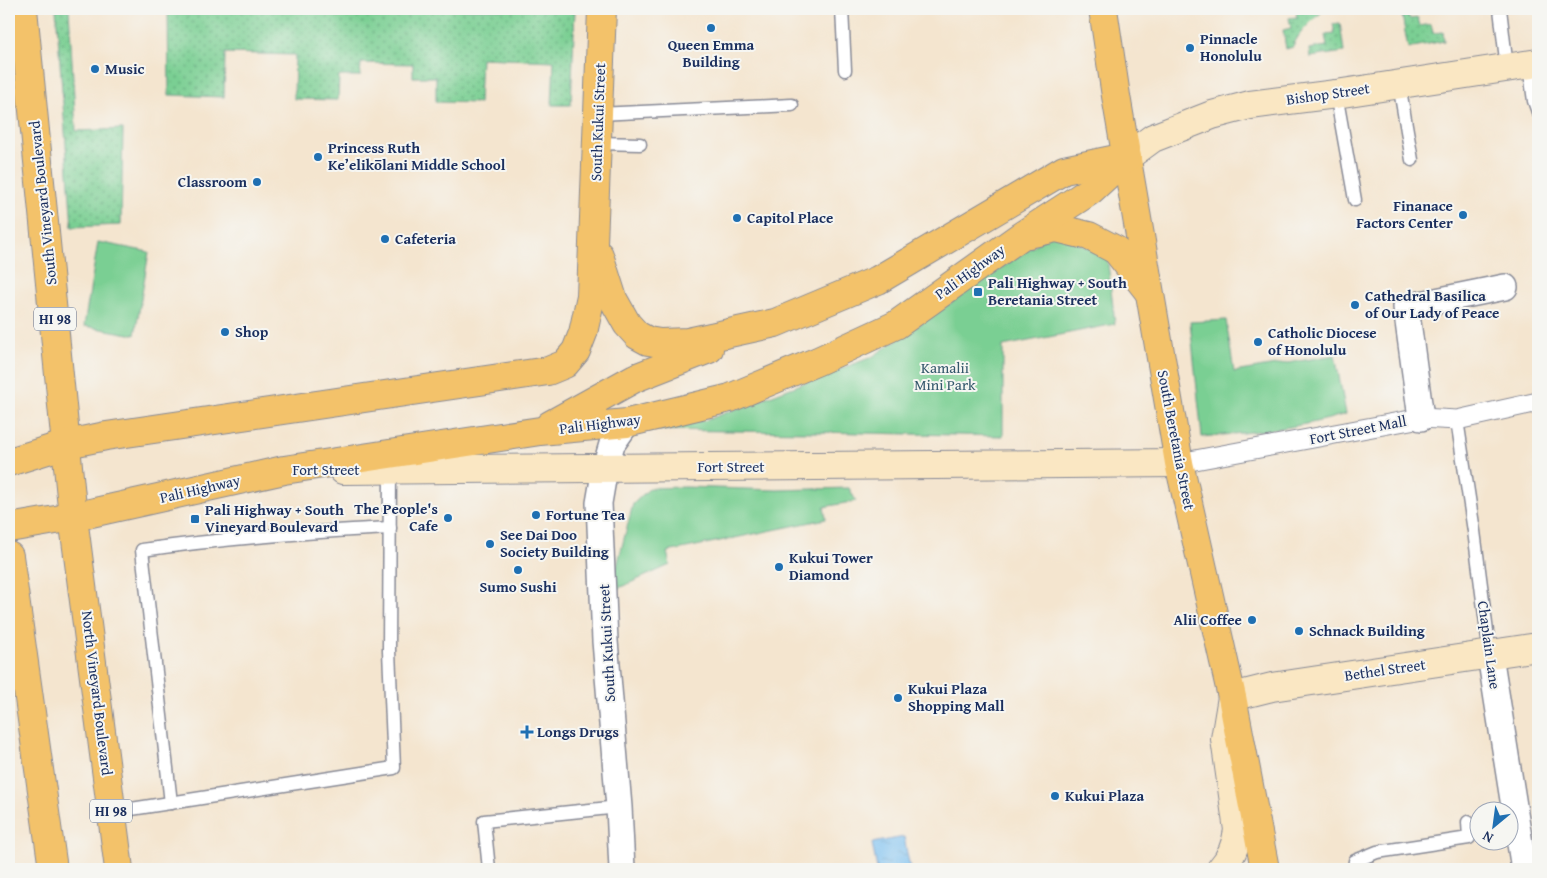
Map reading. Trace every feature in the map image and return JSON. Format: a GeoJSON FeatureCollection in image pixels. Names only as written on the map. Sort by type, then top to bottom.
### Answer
{"type":"FeatureCollection","features":[{"type":"Feature","properties":{"kind":"main road","name":"South Vineyard Boulevard"},"geometry":{"type":"LineString","coordinates":[[23,9],[73,517]]}},
{"type":"Feature","properties":{"kind":"main road","name":"South Kukui Street"},"geometry":{"type":"LineString","coordinates":[[593,236],[602,9]]}},
{"type":"Feature","properties":{"kind":"main road","name":"South Beretania Street"},"geometry":{"type":"LineString","coordinates":[[1103,9],[1178,463],[1232,697],[1265,869]]}},
{"type":"Feature","properties":{"kind":"main road","name":"Bishop Street"},"geometry":{"type":"LineString","coordinates":[[1127,157],[1153,138],[1212,115],[1250,105],[1525,65]]}},
{"type":"Feature","properties":{"kind":"main road"},"geometry":{"type":"LineString","coordinates":[[540,431],[634,378],[775,323],[878,280],[1064,170],[1127,157]]}},
{"type":"Feature","properties":{"kind":"main road","name":"Pali Highway"},"geometry":{"type":"LineString","coordinates":[[9,528],[73,517],[284,470],[540,431],[627,423],[730,398],[818,361],[896,325],[1021,236],[1090,191],[1127,157]]}},
{"type":"Feature","properties":{"kind":"main road"},"geometry":{"type":"LineString","coordinates":[[1021,236],[1056,228],[1090,236],[1116,250],[1150,293]]}},
{"type":"Feature","properties":{"kind":"main road"},"geometry":{"type":"LineString","coordinates":[[9,462],[67,444],[106,436],[557,369],[566,364],[571,358],[583,333],[591,296],[593,236]]}},
{"type":"Feature","properties":{"kind":"main road"},"geometry":{"type":"LineString","coordinates":[[593,236],[613,299],[620,313],[637,335],[648,341],[660,343],[688,342],[775,323]]}},
{"type":"Feature","properties":{"kind":"main road","name":"Fort Street"},"geometry":{"type":"LineString","coordinates":[[284,470],[1178,463]]}},
{"type":"Feature","properties":{"kind":"main road","name":"North Vineyard Boulevard"},"geometry":{"type":"LineString","coordinates":[[73,517],[119,869]]}},
{"type":"Feature","properties":{"kind":"main road"},"geometry":{"type":"LineString","coordinates":[[9,556],[53,869]]}},
{"type":"Feature","properties":{"kind":"main road","name":"Bethel Street"},"geometry":{"type":"LineString","coordinates":[[1232,697],[1272,687],[1538,648]]}},
{"type":"Feature","properties":{"kind":"main road"},"geometry":{"type":"LineString","coordinates":[[1221,869],[1237,842],[1238,830],[1225,739],[1232,697]]}},
{"type":"Feature","properties":{"kind":"street"},"geometry":{"type":"LineString","coordinates":[[1421,418],[1406,307],[1505,288]]}},
{"type":"Feature","properties":{"kind":"street","name":"Fort Street Mall"},"geometry":{"type":"LineString","coordinates":[[1178,463],[1421,418],[1456,420],[1538,402]]}},
{"type":"Feature","properties":{"kind":"street","name":"South Kukui Street"},"geometry":{"type":"LineString","coordinates":[[622,869],[619,807],[605,641],[599,503],[612,444],[627,423]]}},
{"type":"Feature","properties":{"kind":"street","name":"Chaplain Lane"},"geometry":{"type":"LineString","coordinates":[[1490,654],[1524,869]]}},
{"type":"Feature","properties":{"kind":"lane"},"geometry":{"type":"LineString","coordinates":[[842,9],[845,70]]}},
{"type":"Feature","properties":{"kind":"lane"},"geometry":{"type":"LineString","coordinates":[[1500,9],[1525,65],[1538,112]]}},
{"type":"Feature","properties":{"kind":"lane"},"geometry":{"type":"LineString","coordinates":[[1399,84],[1412,160]]}},
{"type":"Feature","properties":{"kind":"lane"},"geometry":{"type":"LineString","coordinates":[[1336,94],[1355,200]]}},
{"type":"Feature","properties":{"kind":"lane"},"geometry":{"type":"LineString","coordinates":[[598,114],[792,105]]}},
{"type":"Feature","properties":{"kind":"lane"},"geometry":{"type":"LineString","coordinates":[[597,143],[640,144]]}},
{"type":"Feature","properties":{"kind":"lane","name":"Chaplain Lane"},"geometry":{"type":"LineString","coordinates":[[1456,420],[1474,531],[1490,654]]}},
{"type":"Feature","properties":{"kind":"lane"},"geometry":{"type":"LineString","coordinates":[[112,812],[394,768],[389,651],[390,469]]}},
{"type":"Feature","properties":{"kind":"lane"},"geometry":{"type":"LineString","coordinates":[[171,803],[142,550],[268,536],[390,528]]}},
{"type":"Feature","properties":{"kind":"lane"},"geometry":{"type":"LineString","coordinates":[[490,869],[484,821],[619,807]]}},
{"type":"Feature","properties":{"kind":"lane"},"geometry":{"type":"LineString","coordinates":[[1354,869],[1355,860],[1377,852],[1469,838],[1468,822]]}},
{"type":"Feature","properties":{"kind":"green space"},"geometry":{"type":"Polygon","coordinates":[[[56,9],[69,9],[76,131],[123,129],[121,225],[72,227],[56,9]]]}},
{"type":"Feature","properties":{"kind":"green space"},"geometry":{"type":"Polygon","coordinates":[[[168,9],[575,9],[571,105],[552,105],[554,61],[481,58],[479,103],[436,102],[436,77],[413,77],[413,64],[361,63],[360,76],[339,76],[338,100],[294,99],[295,55],[225,53],[224,97],[169,95],[168,9]]]}},
{"type":"Feature","properties":{"kind":"green space"},"geometry":{"type":"Polygon","coordinates":[[[1325,9],[1302,31],[1293,47],[1286,49],[1283,30],[1291,28],[1289,18],[1297,17],[1296,10],[1325,9]]]}},
{"type":"Feature","properties":{"kind":"green space"},"geometry":{"type":"Polygon","coordinates":[[[1407,9],[1409,19],[1418,18],[1420,26],[1431,24],[1433,33],[1443,32],[1444,41],[1408,48],[1401,10],[1407,9]]]}},
{"type":"Feature","properties":{"kind":"green space"},"geometry":{"type":"Polygon","coordinates":[[[1340,23],[1344,52],[1310,57],[1309,49],[1327,46],[1325,35],[1335,34],[1333,24],[1340,23]]]}},
{"type":"Feature","properties":{"kind":"green space","name":"Kamalii Mini Park"},"geometry":{"type":"Polygon","coordinates":[[[1052,233],[1107,255],[1115,324],[1003,346],[1003,436],[647,430],[647,428],[707,420],[872,357],[1052,233]]]}},
{"type":"Feature","properties":{"kind":"green space"},"geometry":{"type":"Polygon","coordinates":[[[98,242],[149,252],[135,335],[84,326],[98,242]]]}},
{"type":"Feature","properties":{"kind":"green space"},"geometry":{"type":"Polygon","coordinates":[[[1226,320],[1234,372],[1335,355],[1346,414],[1292,427],[1202,437],[1190,322],[1226,320]]]}},
{"type":"Feature","properties":{"kind":"green space"},"geometry":{"type":"Polygon","coordinates":[[[685,487],[777,490],[849,488],[856,501],[824,507],[826,519],[667,552],[670,565],[612,591],[633,504],[650,488],[685,487]]]}},
{"type":"Feature","properties":{"kind":"water"},"geometry":{"type":"Polygon","coordinates":[[[904,837],[910,869],[877,869],[872,843],[904,837]]]}},
{"type":"Feature","properties":{"kind":"place","name":"Queen Emma Building"},"geometry":{"type":"Point","coordinates":[711,28]}},
{"type":"Feature","properties":{"kind":"place","name":"Pinnacle Honolulu"},"geometry":{"type":"Point","coordinates":[1190,48]}},
{"type":"Feature","properties":{"kind":"place","name":"Music"},"geometry":{"type":"Point","coordinates":[95,69]}},
{"type":"Feature","properties":{"kind":"place","name":"Princess Ruth Ke’elikōlani Middle School"},"geometry":{"type":"Point","coordinates":[318,157]}},
{"type":"Feature","properties":{"kind":"place","name":"Classroom"},"geometry":{"type":"Point","coordinates":[257,182]}},
{"type":"Feature","properties":{"kind":"place","name":"Finanace Factors Center"},"geometry":{"type":"Point","coordinates":[1463,215]}},
{"type":"Feature","properties":{"kind":"place","name":"Capitol Place"},"geometry":{"type":"Point","coordinates":[737,218]}},
{"type":"Feature","properties":{"kind":"place","name":"Cafeteria"},"geometry":{"type":"Point","coordinates":[385,239]}},
{"type":"Feature","properties":{"kind":"place","name":"Pali Highway + South Beretania Street"},"geometry":{"type":"Point","coordinates":[978,292]}},
{"type":"Feature","properties":{"kind":"place","name":"Cathedral Basilica of Our Lady of Peace"},"geometry":{"type":"Point","coordinates":[1355,305]}},
{"type":"Feature","properties":{"kind":"place","name":"Shop"},"geometry":{"type":"Point","coordinates":[225,332]}},
{"type":"Feature","properties":{"kind":"place","name":"Catholic Diocese of Honolulu"},"geometry":{"type":"Point","coordinates":[1258,342]}},
{"type":"Feature","properties":{"kind":"place","name":"Fortune Tea"},"geometry":{"type":"Point","coordinates":[536,515]}},
{"type":"Feature","properties":{"kind":"place","name":"The People's Cafe"},"geometry":{"type":"Point","coordinates":[448,518]}},
{"type":"Feature","properties":{"kind":"place","name":"Pali Highway + South Vineyard Boulevard"},"geometry":{"type":"Point","coordinates":[195,519]}},
{"type":"Feature","properties":{"kind":"place","name":"See Dai Doo Society Building"},"geometry":{"type":"Point","coordinates":[490,544]}},
{"type":"Feature","properties":{"kind":"place","name":"Kukui Tower Diamond"},"geometry":{"type":"Point","coordinates":[779,567]}},
{"type":"Feature","properties":{"kind":"place","name":"Sumo Sushi"},"geometry":{"type":"Point","coordinates":[518,570]}},
{"type":"Feature","properties":{"kind":"place","name":"Alii Coffee"},"geometry":{"type":"Point","coordinates":[1252,620]}},
{"type":"Feature","properties":{"kind":"place","name":"Schnack Building"},"geometry":{"type":"Point","coordinates":[1299,631]}},
{"type":"Feature","properties":{"kind":"place","name":"Kukui Plaza Shopping Mall"},"geometry":{"type":"Point","coordinates":[898,698]}},
{"type":"Feature","properties":{"kind":"place","name":"Longs Drugs"},"geometry":{"type":"Point","coordinates":[527,732]}},
{"type":"Feature","properties":{"kind":"place","name":"Kukui Plaza"},"geometry":{"type":"Point","coordinates":[1055,796]}}]}
